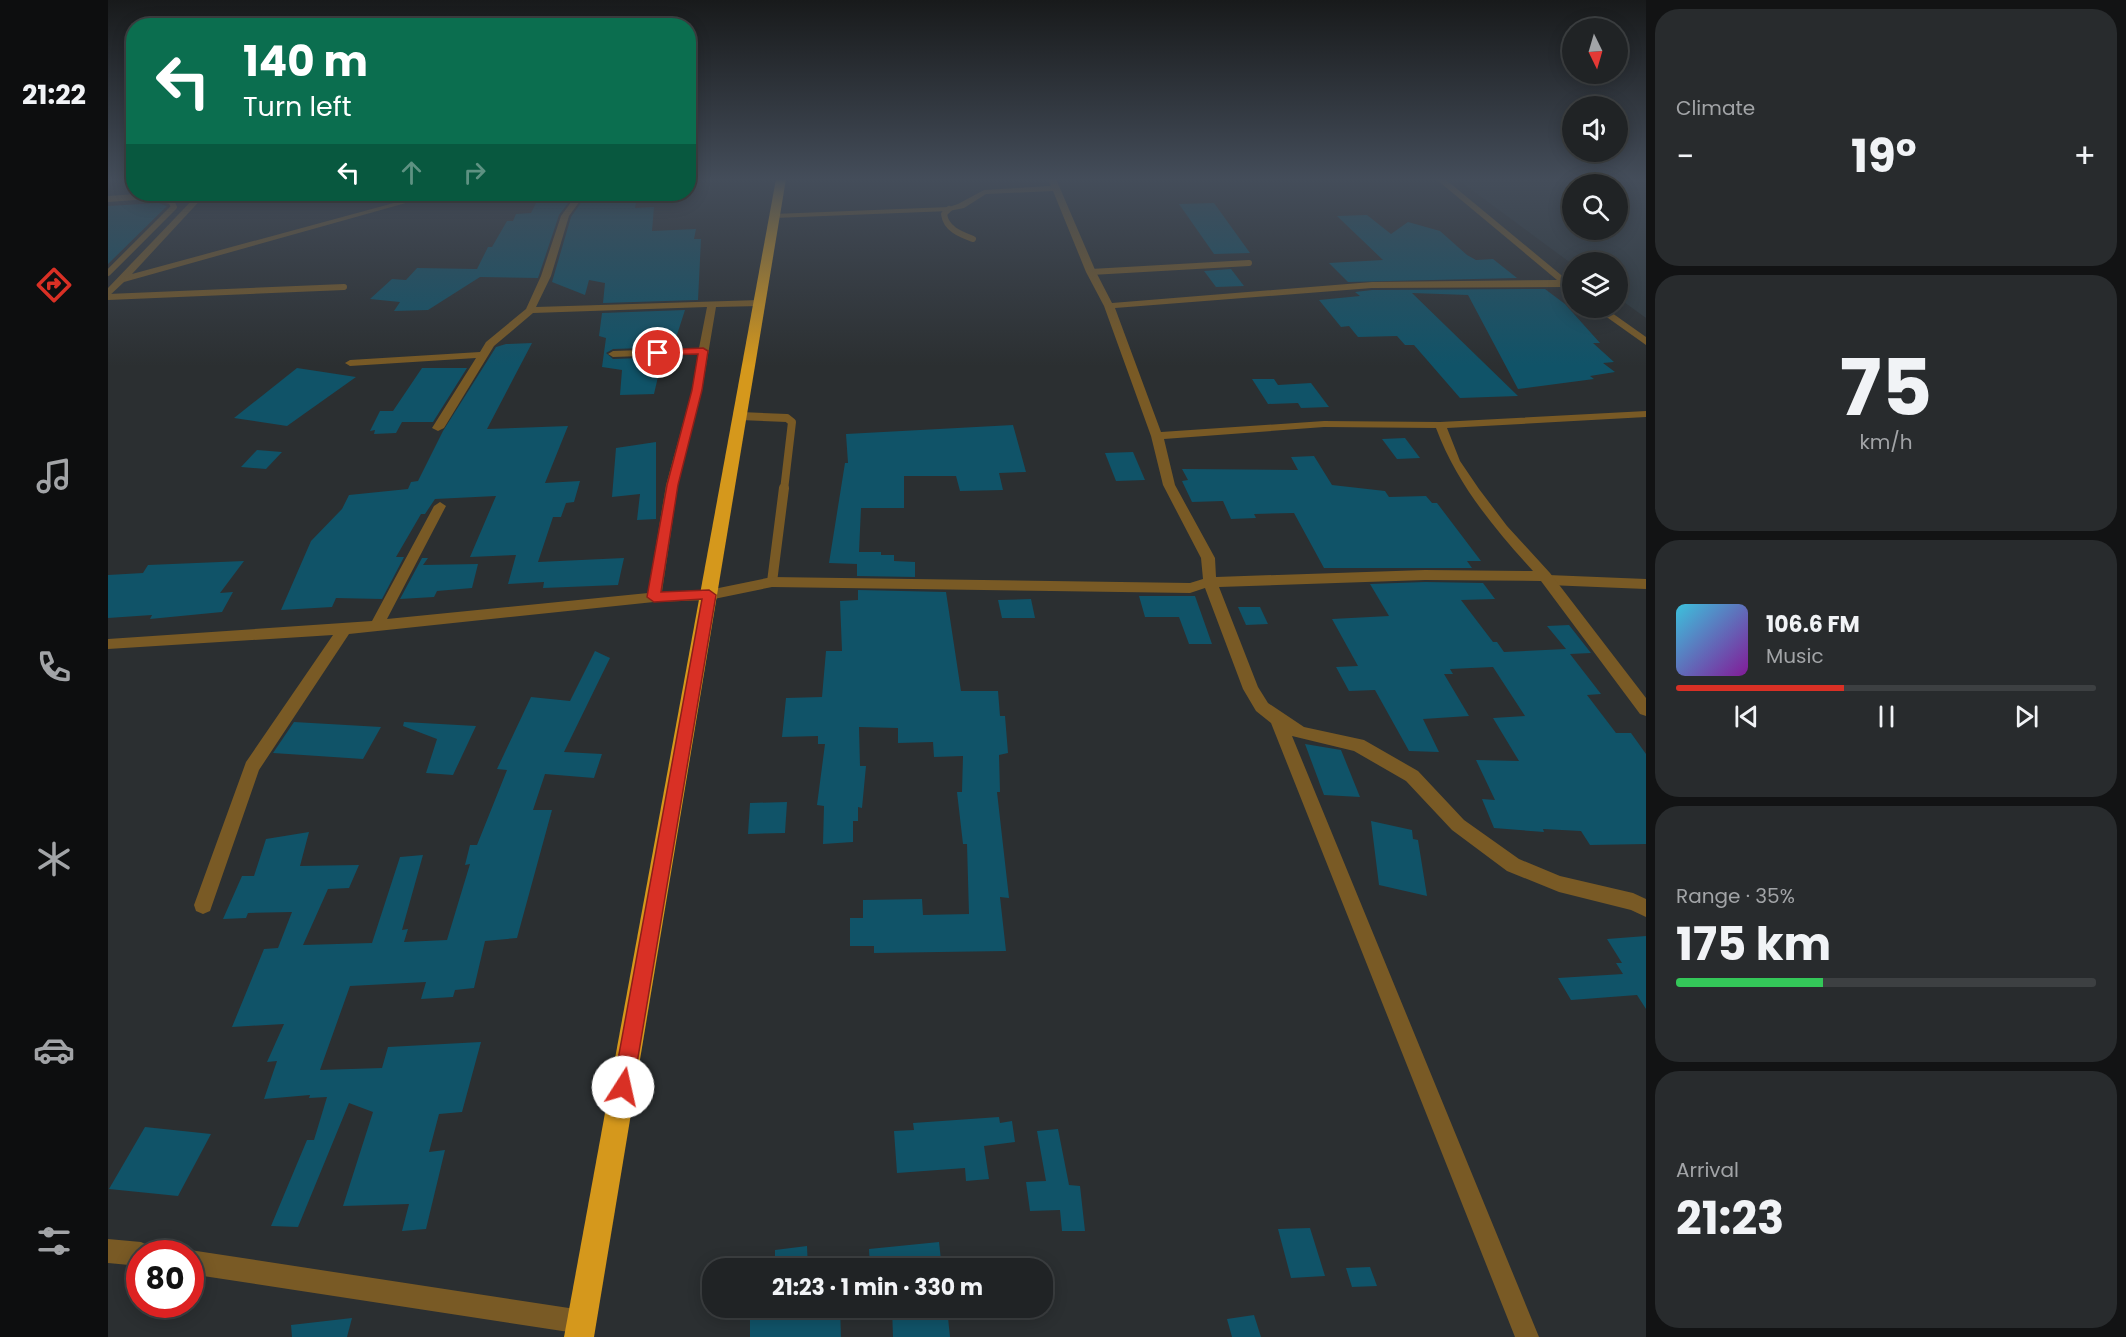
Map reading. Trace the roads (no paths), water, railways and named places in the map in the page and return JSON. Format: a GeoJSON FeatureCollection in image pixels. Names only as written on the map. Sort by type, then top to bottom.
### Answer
{"type":"FeatureCollection","features":[{"type":"Feature","properties":{"kind":"highway"},"geometry":{"type":"LineString","coordinates":[[581,1329],[770,241]]}},
{"type":"Feature","properties":{"kind":"street"},"geometry":{"type":"LineString","coordinates":[[108,296],[157,241]]}},
{"type":"Feature","properties":{"kind":"street"},"geometry":{"type":"LineString","coordinates":[[121,280],[262,241]]}},
{"type":"Feature","properties":{"kind":"street"},"geometry":{"type":"LineString","coordinates":[[438,428],[490,344],[531,310],[546,276],[557,241]]}},
{"type":"Feature","properties":{"kind":"street"},"geometry":{"type":"LineString","coordinates":[[1078,241],[1109,306],[1157,436],[1169,485],[1208,558],[1210,582],[1251,689],[1262,707],[1300,733],[1358,745],[1412,776],[1458,825],[1513,866],[1559,884],[1633,902],[1646,908]]}},
{"type":"Feature","properties":{"kind":"street"},"geometry":{"type":"LineString","coordinates":[[1516,241],[1562,279]]}},
{"type":"Feature","properties":{"kind":"street"},"geometry":{"type":"LineString","coordinates":[[1109,306],[1372,285],[1562,285]]}},
{"type":"Feature","properties":{"kind":"street"},"geometry":{"type":"LineString","coordinates":[[531,310],[759,303]]}},
{"type":"Feature","properties":{"kind":"street"},"geometry":{"type":"LineString","coordinates":[[654,597],[672,485],[697,390],[712,304]]}},
{"type":"Feature","properties":{"kind":"street"},"geometry":{"type":"LineString","coordinates":[[1613,318],[1646,342]]}},
{"type":"Feature","properties":{"kind":"street"},"geometry":{"type":"LineString","coordinates":[[613,354],[703,351]]}},
{"type":"Feature","properties":{"kind":"street"},"geometry":{"type":"LineString","coordinates":[[350,363],[482,355]]}},
{"type":"Feature","properties":{"kind":"street"},"geometry":{"type":"LineString","coordinates":[[1157,436],[1324,424],[1440,425],[1646,414]]}},
{"type":"Feature","properties":{"kind":"street"},"geometry":{"type":"LineString","coordinates":[[1440,425],[1454,461],[1469,484],[1502,529],[1547,578],[1646,710]]}},
{"type":"Feature","properties":{"kind":"street"},"geometry":{"type":"LineString","coordinates":[[377,626],[440,506]]}},
{"type":"Feature","properties":{"kind":"street"},"geometry":{"type":"LineString","coordinates":[[108,644],[345,629],[654,597],[709,595],[772,582],[1190,588],[1210,582],[1425,575],[1547,578]]}},
{"type":"Feature","properties":{"kind":"street"},"geometry":{"type":"LineString","coordinates":[[203,905],[252,767],[345,629]]}},
{"type":"Feature","properties":{"kind":"street"},"geometry":{"type":"LineString","coordinates":[[1277,719],[1527,1337]]}},
{"type":"Feature","properties":{"kind":"street"},"geometry":{"type":"LineString","coordinates":[[108,1251],[126,1253]]}},
{"type":"Feature","properties":{"kind":"street"},"geometry":{"type":"LineString","coordinates":[[204,1264],[581,1329]]}},
{"type":"Feature","properties":{"kind":"lane"},"geometry":{"type":"LineString","coordinates":[[108,273],[140,241]]}},
{"type":"Feature","properties":{"kind":"lane"},"geometry":{"type":"LineString","coordinates":[[1091,272],[1249,263]]}},
{"type":"Feature","properties":{"kind":"lane"},"geometry":{"type":"LineString","coordinates":[[108,296],[344,287]]}},
{"type":"Feature","properties":{"kind":"lane"},"geometry":{"type":"LineString","coordinates":[[740,416],[787,418],[792,422],[772,582]]}},
{"type":"Feature","properties":{"kind":"lane"},"geometry":{"type":"LineString","coordinates":[[1547,578],[1646,584]]}}]}
